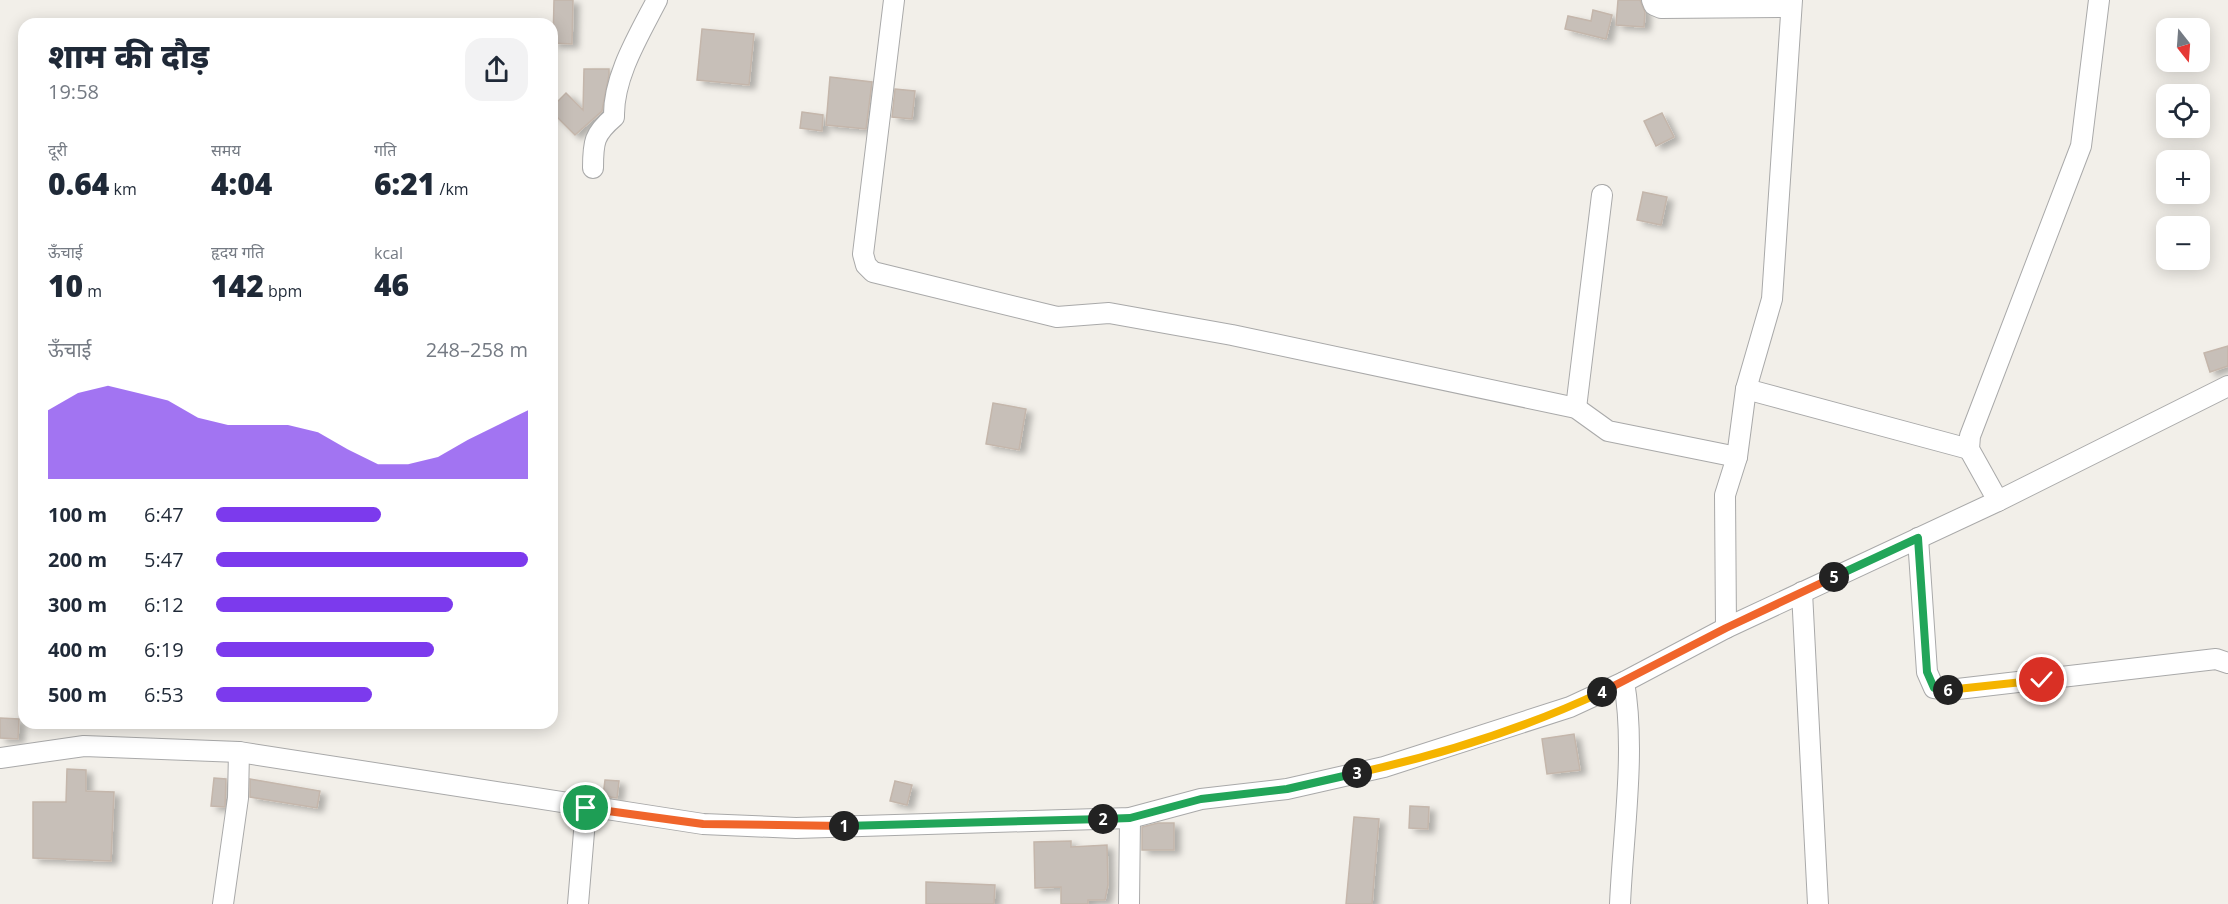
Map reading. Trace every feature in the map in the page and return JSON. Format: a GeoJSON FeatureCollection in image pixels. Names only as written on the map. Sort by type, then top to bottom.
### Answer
{"type":"FeatureCollection","features":[{"type":"Feature","properties":{"kind":"street"},"geometry":{"type":"LineString","coordinates":[[593,168],[593,141],[603,126],[614,117],[613,98],[637,40],[657,0]]}},
{"type":"Feature","properties":{"kind":"street"},"geometry":{"type":"LineString","coordinates":[[894,0],[863,254],[866,265],[873,272],[1057,317],[1109,313],[1232,335],[1576,408],[1608,431],[1737,457]]}},
{"type":"Feature","properties":{"kind":"street"},"geometry":{"type":"LineString","coordinates":[[1652,0],[1654,5],[1661,8],[1791,4],[1772,299],[1746,389],[1737,457],[1725,495],[1726,628]]}},
{"type":"Feature","properties":{"kind":"street"},"geometry":{"type":"LineString","coordinates":[[1998,501],[1969,449],[1974,425],[2081,146],[2099,0]]}},
{"type":"Feature","properties":{"kind":"street"},"geometry":{"type":"LineString","coordinates":[[1576,408],[1602,195]]}},
{"type":"Feature","properties":{"kind":"street"},"geometry":{"type":"LineString","coordinates":[[0,758],[84,746],[239,752],[586,808],[703,824],[796,828],[1130,818],[1201,799],[1287,789],[1384,767],[1570,707],[1624,682],[1726,628],[1998,501],[2228,386]]}},
{"type":"Feature","properties":{"kind":"street"},"geometry":{"type":"LineString","coordinates":[[1746,389],[1969,449]]}},
{"type":"Feature","properties":{"kind":"street"},"geometry":{"type":"LineString","coordinates":[[1918,538],[1927,672],[1934,688],[1949,690],[2216,660],[2228,663]]}},
{"type":"Feature","properties":{"kind":"street"},"geometry":{"type":"LineString","coordinates":[[1802,592],[1818,904]]}},
{"type":"Feature","properties":{"kind":"street"},"geometry":{"type":"LineString","coordinates":[[1620,904],[1628,747],[1628,717],[1624,682]]}},
{"type":"Feature","properties":{"kind":"street"},"geometry":{"type":"LineString","coordinates":[[223,904],[238,798],[239,752]]}},
{"type":"Feature","properties":{"kind":"street"},"geometry":{"type":"LineString","coordinates":[[578,904],[586,808]]}},
{"type":"Feature","properties":{"kind":"street"},"geometry":{"type":"LineString","coordinates":[[1129,904],[1130,818]]}},
{"type":"Feature","properties":{"kind":"building"},"geometry":{"type":"Polygon","coordinates":[[[554,0],[573,0],[572,44],[558,43],[558,18],[554,18],[554,0]]]}},
{"type":"Feature","properties":{"kind":"building"},"geometry":{"type":"Polygon","coordinates":[[[1618,0],[1640,0],[1645,12],[1644,27],[1616,25],[1618,0]]]}},
{"type":"Feature","properties":{"kind":"building"},"geometry":{"type":"Polygon","coordinates":[[[1593,10],[1612,15],[1606,39],[1565,29],[1568,16],[1591,21],[1593,10]]]}},
{"type":"Feature","properties":{"kind":"building"},"geometry":{"type":"Polygon","coordinates":[[[702,29],[754,34],[749,85],[697,80],[702,29]]]}},
{"type":"Feature","properties":{"kind":"building"},"geometry":{"type":"Polygon","coordinates":[[[584,69],[609,69],[602,111],[575,135],[558,118],[558,101],[566,93],[583,110],[584,69]]]}},
{"type":"Feature","properties":{"kind":"building"},"geometry":{"type":"Polygon","coordinates":[[[830,77],[872,82],[866,129],[826,125],[830,77]]]}},
{"type":"Feature","properties":{"kind":"building"},"geometry":{"type":"Polygon","coordinates":[[[895,89],[915,91],[912,119],[892,117],[895,89]]]}},
{"type":"Feature","properties":{"kind":"building"},"geometry":{"type":"Polygon","coordinates":[[[802,112],[823,115],[822,131],[800,128],[802,112]]]}},
{"type":"Feature","properties":{"kind":"building"},"geometry":{"type":"Polygon","coordinates":[[[1662,113],[1674,137],[1656,146],[1644,121],[1662,113]]]}},
{"type":"Feature","properties":{"kind":"building"},"geometry":{"type":"Polygon","coordinates":[[[1643,192],[1667,197],[1661,225],[1637,220],[1643,192]]]}},
{"type":"Feature","properties":{"kind":"building"},"geometry":{"type":"Polygon","coordinates":[[[2228,346],[2228,366],[2210,372],[2204,353],[2228,346]]]}},
{"type":"Feature","properties":{"kind":"building"},"geometry":{"type":"Polygon","coordinates":[[[993,403],[1026,409],[1019,450],[986,444],[993,403]]]}},
{"type":"Feature","properties":{"kind":"building"},"geometry":{"type":"Polygon","coordinates":[[[0,718],[18,719],[18,739],[0,738],[0,718]]]}},
{"type":"Feature","properties":{"kind":"building"},"geometry":{"type":"Polygon","coordinates":[[[1574,734],[1580,770],[1547,774],[1542,739],[1574,734]]]}},
{"type":"Feature","properties":{"kind":"building"},"geometry":{"type":"Polygon","coordinates":[[[67,769],[86,770],[86,791],[114,792],[111,861],[33,858],[33,802],[66,802],[67,769]]]}},
{"type":"Feature","properties":{"kind":"building"},"geometry":{"type":"Polygon","coordinates":[[[214,778],[226,779],[225,807],[211,806],[214,778]]]}},
{"type":"Feature","properties":{"kind":"building"},"geometry":{"type":"Polygon","coordinates":[[[250,779],[320,791],[317,808],[250,797],[250,779]]]}},
{"type":"Feature","properties":{"kind":"building"},"geometry":{"type":"Polygon","coordinates":[[[605,780],[619,781],[617,798],[603,796],[605,780]]]}},
{"type":"Feature","properties":{"kind":"building"},"geometry":{"type":"Polygon","coordinates":[[[895,781],[912,785],[907,805],[890,801],[895,781]]]}},
{"type":"Feature","properties":{"kind":"building"},"geometry":{"type":"Polygon","coordinates":[[[1410,806],[1429,807],[1428,829],[1409,828],[1410,806]]]}},
{"type":"Feature","properties":{"kind":"building"},"geometry":{"type":"Polygon","coordinates":[[[1354,817],[1379,819],[1372,904],[1346,904],[1354,817]]]}},
{"type":"Feature","properties":{"kind":"building"},"geometry":{"type":"Polygon","coordinates":[[[1158,823],[1174,823],[1174,850],[1142,850],[1142,827],[1158,823]]]}},
{"type":"Feature","properties":{"kind":"building"},"geometry":{"type":"Polygon","coordinates":[[[1071,841],[1071,847],[1107,845],[1108,885],[1105,900],[1088,900],[1088,904],[1061,904],[1061,887],[1035,888],[1034,842],[1071,841]]]}},
{"type":"Feature","properties":{"kind":"building"},"geometry":{"type":"Polygon","coordinates":[[[926,882],[995,885],[994,904],[926,904],[926,882]]]}},
{"type":"Feature","properties":{"kind":"route"},"geometry":{"type":"LineString","coordinates":[[586,808],[703,824],[796,828],[1130,818],[1201,799],[1287,789],[1384,767],[1472,741],[1570,707],[1624,682],[1726,628],[1918,538],[1927,672],[1934,688],[1949,690],[2042,680]]}}]}
